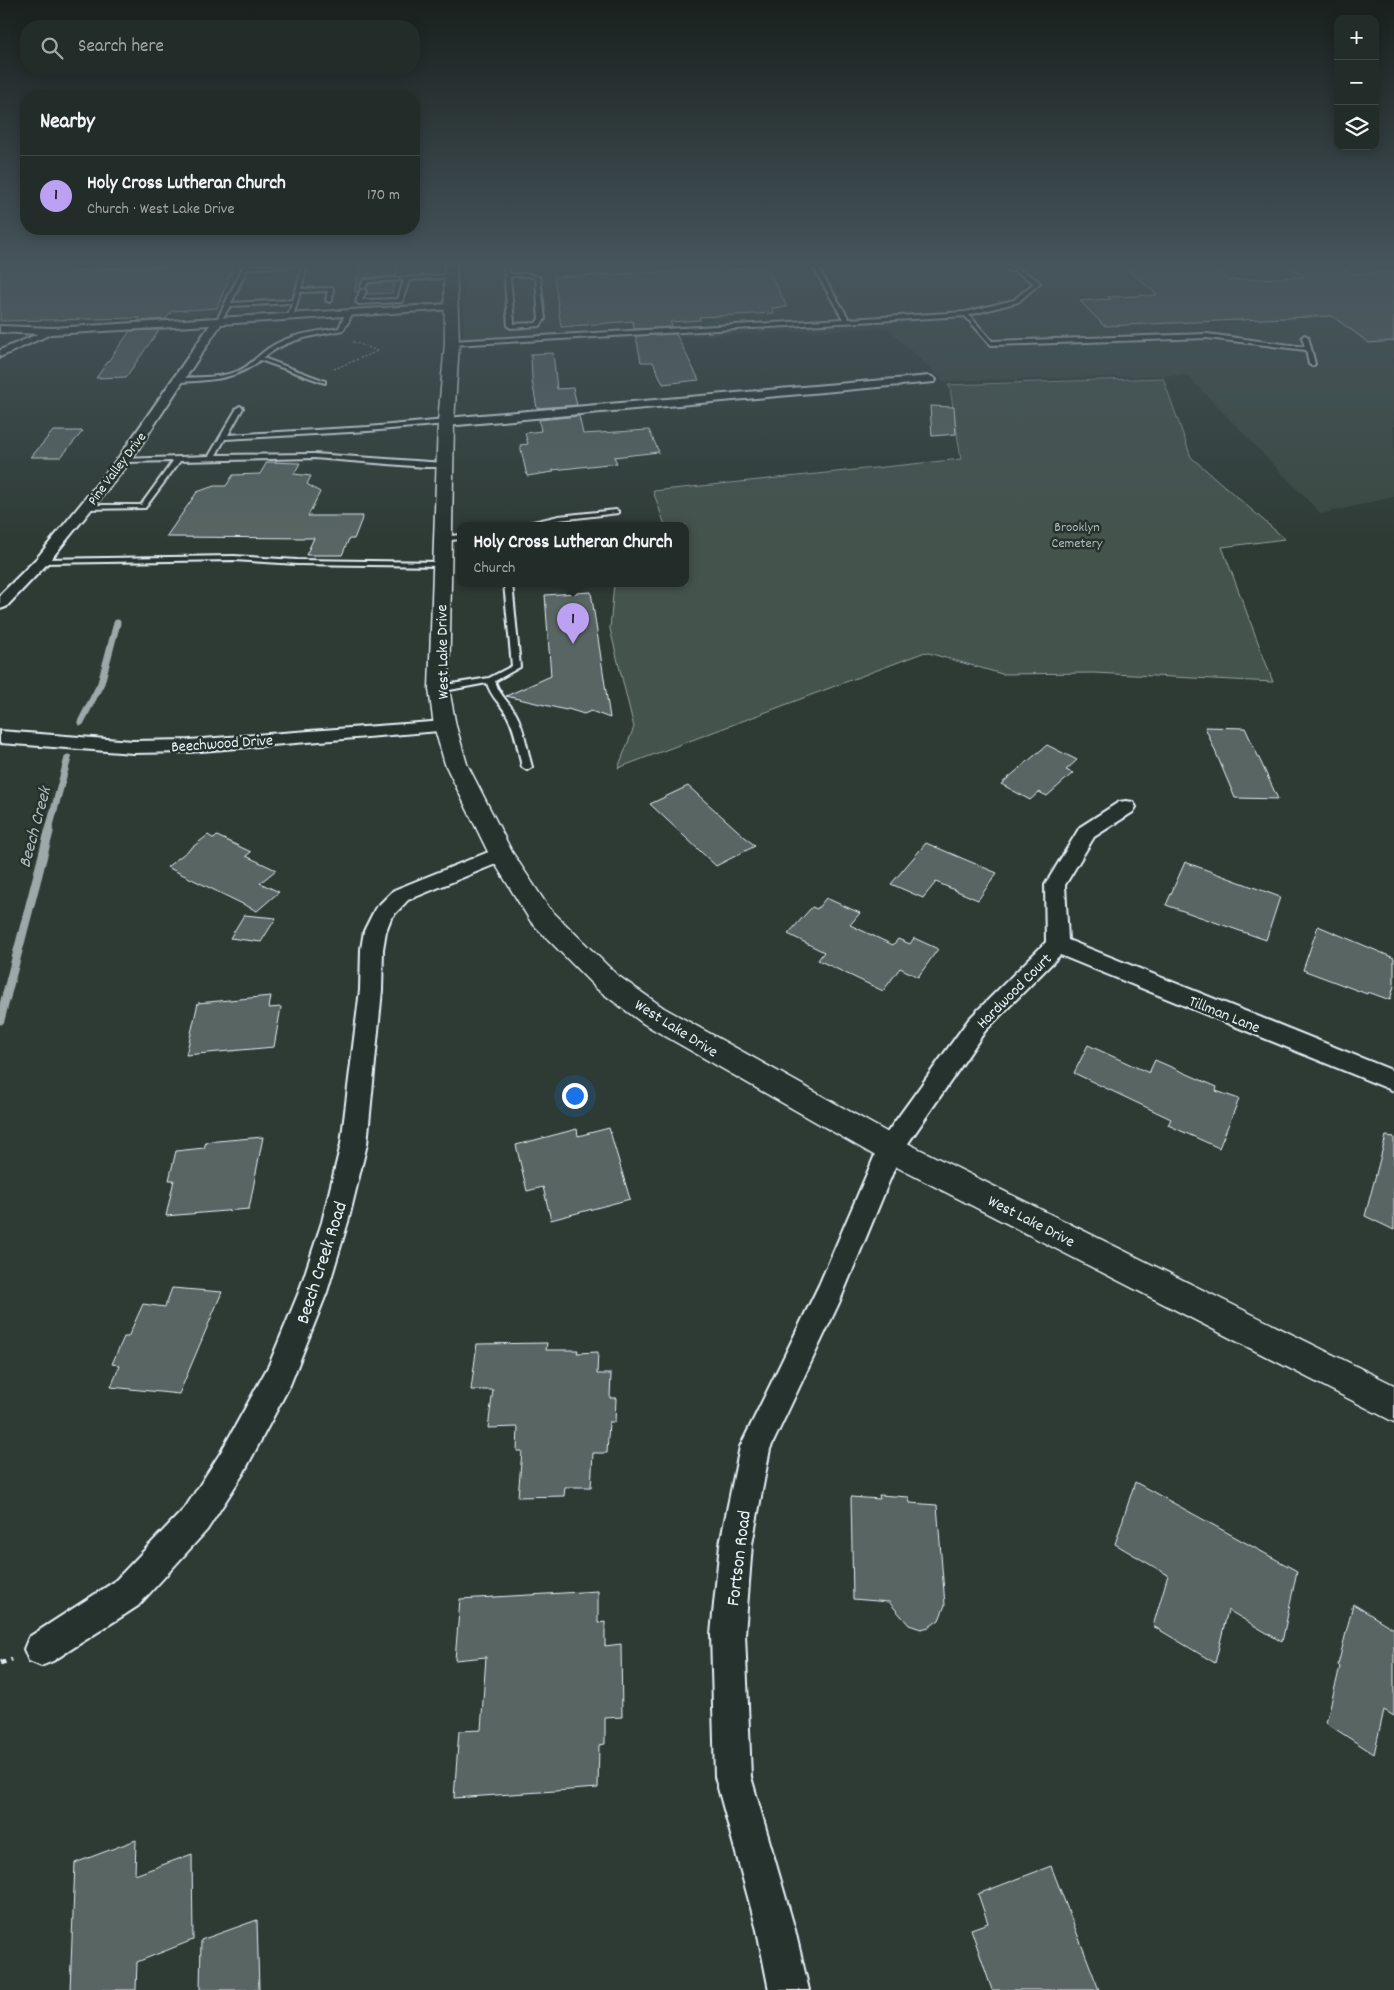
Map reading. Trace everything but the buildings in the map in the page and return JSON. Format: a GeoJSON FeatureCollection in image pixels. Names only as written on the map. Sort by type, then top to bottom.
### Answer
{"type":"FeatureCollection","features":[{"type":"Feature","properties":{"kind":"main road","name":"West Lake Drive"},"geometry":{"type":"LineString","coordinates":[[451,356],[444,465],[439,689],[445,726],[456,764],[501,854],[540,915],[607,982],[654,1016],[705,1046],[890,1149],[1394,1404]]}},
{"type":"Feature","properties":{"kind":"street","name":"Pine Valley Drive"},"geometry":{"type":"LineString","coordinates":[[0,604],[42,561],[124,460],[196,356]]}},
{"type":"Feature","properties":{"kind":"street"},"geometry":{"type":"LineString","coordinates":[[446,422],[930,380]]}},
{"type":"Feature","properties":{"kind":"street","name":"Beechwood Drive"},"geometry":{"type":"LineString","coordinates":[[0,737],[133,747],[189,746],[445,726]]}},
{"type":"Feature","properties":{"kind":"street","name":"Hardwood Court"},"geometry":{"type":"LineString","coordinates":[[890,1149],[977,1025],[1057,945],[1054,885],[1088,832],[1126,807]]}},
{"type":"Feature","properties":{"kind":"street","name":"Beech Creek Road"},"geometry":{"type":"LineString","coordinates":[[41,1649],[126,1594],[196,1519],[232,1463],[280,1375],[313,1292],[335,1222],[354,1144],[371,990],[372,949],[375,931],[382,914],[401,895],[501,854]]}},
{"type":"Feature","properties":{"kind":"street","name":"Tillman Lane"},"geometry":{"type":"LineString","coordinates":[[1057,945],[1394,1081]]}},
{"type":"Feature","properties":{"kind":"street","name":"Fortson Road"},"geometry":{"type":"LineString","coordinates":[[789,1990],[776,1930],[733,1777],[728,1634],[736,1544],[755,1447],[829,1294],[890,1149]]}},
{"type":"Feature","properties":{"kind":"lane"},"geometry":{"type":"LineString","coordinates":[[180,380],[217,377],[244,371],[262,356]]}},
{"type":"Feature","properties":{"kind":"lane"},"geometry":{"type":"LineString","coordinates":[[1310,356],[1312,364]]}},
{"type":"Feature","properties":{"kind":"lane"},"geometry":{"type":"LineString","coordinates":[[259,358],[323,382]]}},
{"type":"Feature","properties":{"kind":"lane"},"geometry":{"type":"LineString","coordinates":[[211,458],[240,408]]}},
{"type":"Feature","properties":{"kind":"lane"},"geometry":{"type":"LineString","coordinates":[[223,437],[368,429],[446,422]]}},
{"type":"Feature","properties":{"kind":"lane"},"geometry":{"type":"LineString","coordinates":[[124,460],[296,456],[355,458],[419,465],[444,465]]}},
{"type":"Feature","properties":{"kind":"lane"},"geometry":{"type":"LineString","coordinates":[[85,508],[143,507],[178,459]]}},
{"type":"Feature","properties":{"kind":"lane"},"geometry":{"type":"LineString","coordinates":[[560,522],[616,512]]}},
{"type":"Feature","properties":{"kind":"lane"},"geometry":{"type":"LineString","coordinates":[[442,539],[457,537]]}},
{"type":"Feature","properties":{"kind":"lane"},"geometry":{"type":"LineString","coordinates":[[42,561],[234,558],[297,562],[442,564]]}},
{"type":"Feature","properties":{"kind":"lane"},"geometry":{"type":"LineString","coordinates":[[439,689],[491,680],[516,667],[508,587]]}},
{"type":"Feature","properties":{"kind":"lane"},"geometry":{"type":"LineString","coordinates":[[491,680],[493,692],[497,699],[514,718],[527,767]]}},
{"type":"Feature","properties":{"kind":"path"},"geometry":{"type":"LineString","coordinates":[[330,370],[364,356]]}},
{"type":"Feature","properties":{"kind":"shaded area"},"geometry":{"type":"Polygon","coordinates":[[[916,356],[1394,356],[1394,497],[1321,514],[1187,375],[943,381],[916,356]]]}},
{"type":"Feature","properties":{"kind":"green space","name":"Brooklyn Cemetery"},"geometry":{"type":"Polygon","coordinates":[[[1163,378],[1191,457],[1285,539],[1222,547],[1273,682],[1094,673],[1002,674],[925,652],[618,768],[634,727],[610,629],[614,587],[689,587],[689,522],[664,522],[653,491],[961,459],[948,385],[1163,378]]]}},
{"type":"Feature","properties":{"kind":"waterway","name":"Beech Creek"},"geometry":{"type":"LineString","coordinates":[[81,722],[101,683],[117,623]]}},
{"type":"Feature","properties":{"kind":"waterway","name":"Beech Creek"},"geometry":{"type":"LineString","coordinates":[[48,833],[68,758]]}},
{"type":"Feature","properties":{"kind":"waterway","name":"Beech Creek"},"geometry":{"type":"LineString","coordinates":[[0,1020],[49,832]]}},
{"type":"Feature","properties":{"kind":"place","name":"Holy Cross Lutheran Church"},"geometry":{"type":"Point","coordinates":[573,644]}}]}
